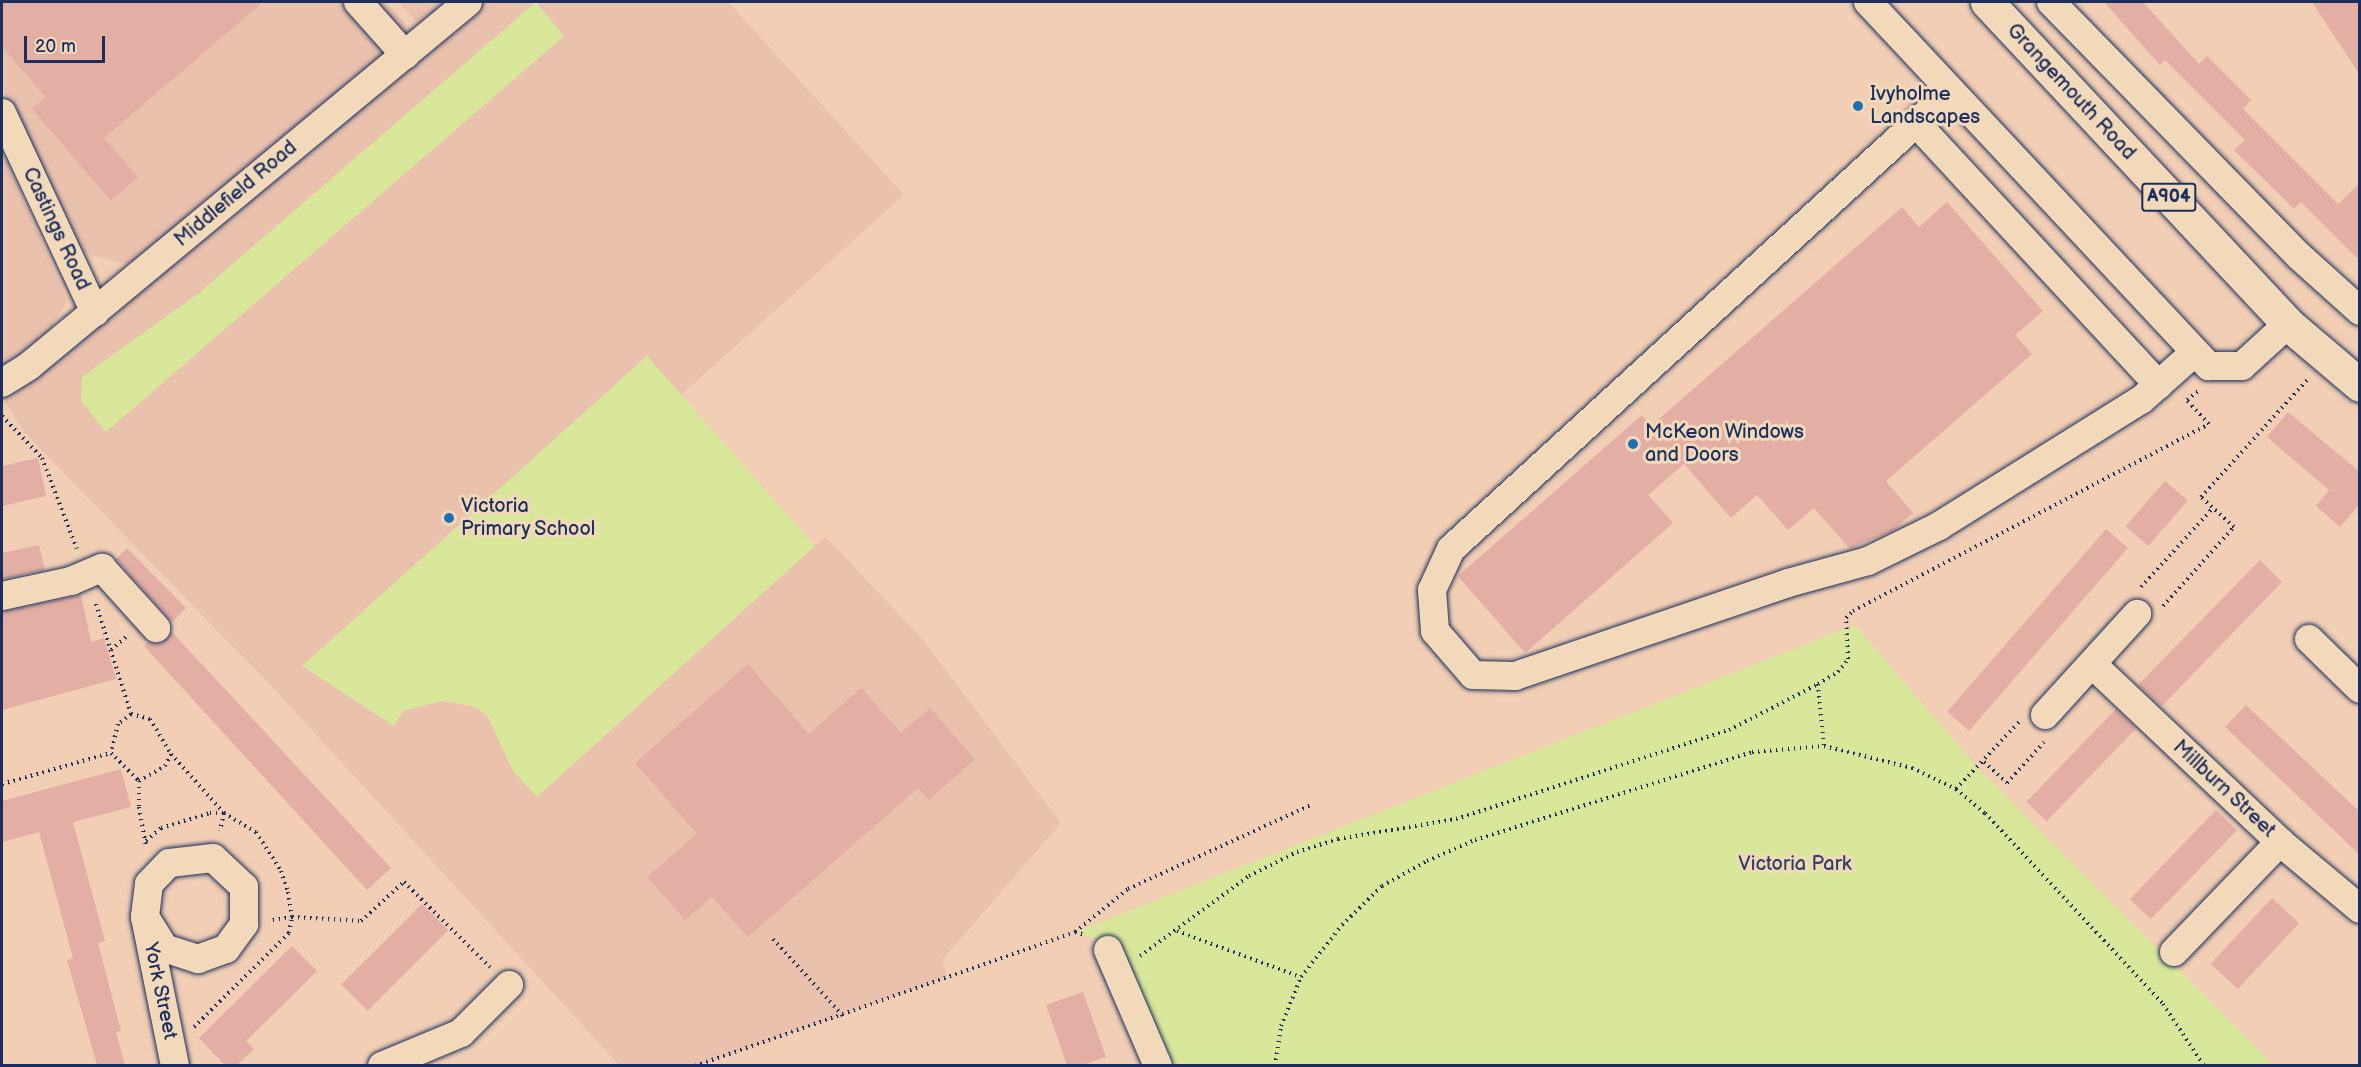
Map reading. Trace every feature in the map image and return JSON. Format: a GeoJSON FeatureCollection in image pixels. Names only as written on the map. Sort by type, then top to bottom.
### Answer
{"type":"FeatureCollection","features":[{"type":"Feature","properties":{"kind":"main road","name":"Grangemouth Road"},"geometry":{"type":"LineString","coordinates":[[1987,2],[2288,324],[2360,385]]}},
{"type":"Feature","properties":{"kind":"street"},"geometry":{"type":"LineString","coordinates":[[358,2],[405,55]]}},
{"type":"Feature","properties":{"kind":"street","name":"Middlefield Road"},"geometry":{"type":"LineString","coordinates":[[2,383],[29,366],[468,2]]}},
{"type":"Feature","properties":{"kind":"street"},"geometry":{"type":"LineString","coordinates":[[1868,2],[2209,366],[2224,369],[2254,358],[2288,324]]}},
{"type":"Feature","properties":{"kind":"street"},"geometry":{"type":"LineString","coordinates":[[2051,2],[2299,256],[2360,311]]}},
{"type":"Feature","properties":{"kind":"street"},"geometry":{"type":"LineString","coordinates":[[1951,91],[1451,549],[1432,590],[1436,632],[1473,675],[1515,676],[1788,583],[1868,561],[1939,526],[2141,400],[2195,352]]}},
{"type":"Feature","properties":{"kind":"street","name":"Castings Road"},"geometry":{"type":"LineString","coordinates":[[2,113],[95,312]]}},
{"type":"Feature","properties":{"kind":"street"},"geometry":{"type":"LineString","coordinates":[[1916,123],[2159,385]]}},
{"type":"Feature","properties":{"kind":"street"},"geometry":{"type":"LineString","coordinates":[[2,596],[102,568],[156,628]]}},
{"type":"Feature","properties":{"kind":"street"},"geometry":{"type":"LineString","coordinates":[[2048,724],[2092,664],[2149,611]]}},
{"type":"Feature","properties":{"kind":"street"},"geometry":{"type":"LineString","coordinates":[[2309,639],[2360,689]]}},
{"type":"Feature","properties":{"kind":"street","name":"Millburn Street"},"geometry":{"type":"LineString","coordinates":[[2092,664],[2280,842],[2357,904]]}},
{"type":"Feature","properties":{"kind":"street"},"geometry":{"type":"LineString","coordinates":[[2174,952],[2280,842]]}},
{"type":"Feature","properties":{"kind":"street"},"geometry":{"type":"LineString","coordinates":[[149,884],[169,863],[213,858]]}},
{"type":"Feature","properties":{"kind":"street","name":"York Street"},"geometry":{"type":"LineString","coordinates":[[145,917],[164,948],[198,959],[226,949],[244,924],[244,887],[213,858]]}},
{"type":"Feature","properties":{"kind":"street","name":"York Street"},"geometry":{"type":"LineString","coordinates":[[149,884],[145,917],[173,1057]]}},
{"type":"Feature","properties":{"kind":"street"},"geometry":{"type":"LineString","coordinates":[[1112,961],[1158,1065]]}},
{"type":"Feature","properties":{"kind":"street"},"geometry":{"type":"LineString","coordinates":[[382,1065],[461,1033],[509,985]]}},
{"type":"Feature","properties":{"kind":"path"},"geometry":{"type":"LineString","coordinates":[[2149,611],[2234,527],[2202,498],[2327,357]]}},
{"type":"Feature","properties":{"kind":"path"},"geometry":{"type":"LineString","coordinates":[[1076,932],[1094,938],[1112,961],[1177,930],[1248,876],[1297,852],[1349,837],[1456,819],[1729,730],[1838,672],[1848,659],[1846,618],[1853,611],[2209,424],[2187,400],[2224,369]]}},
{"type":"Feature","properties":{"kind":"path"},"geometry":{"type":"LineString","coordinates":[[2,416],[42,458],[87,574],[131,714]]}},
{"type":"Feature","properties":{"kind":"path"},"geometry":{"type":"LineString","coordinates":[[1818,684],[1824,746]]}},
{"type":"Feature","properties":{"kind":"path"},"geometry":{"type":"LineString","coordinates":[[111,753],[118,724],[131,714]]}},
{"type":"Feature","properties":{"kind":"path"},"geometry":{"type":"LineString","coordinates":[[131,714],[150,719],[171,754],[224,813],[256,832],[281,871],[292,917],[289,933],[173,1057]]}},
{"type":"Feature","properties":{"kind":"path"},"geometry":{"type":"LineString","coordinates":[[1984,762],[2007,783],[2048,724]]}},
{"type":"Feature","properties":{"kind":"path"},"geometry":{"type":"LineString","coordinates":[[1275,1065],[1281,1026],[1301,976],[1342,925],[1382,886],[1428,861],[1475,840],[1752,752],[1824,746],[1912,768],[1956,789],[1984,813],[2163,1004],[2204,1065]]}},
{"type":"Feature","properties":{"kind":"path"},"geometry":{"type":"LineString","coordinates":[[111,753],[140,781],[139,807],[146,841],[149,884]]}},
{"type":"Feature","properties":{"kind":"path"},"geometry":{"type":"LineString","coordinates":[[2,784],[111,753]]}},
{"type":"Feature","properties":{"kind":"path"},"geometry":{"type":"LineString","coordinates":[[140,781],[165,766],[171,754]]}},
{"type":"Feature","properties":{"kind":"path"},"geometry":{"type":"LineString","coordinates":[[1956,789],[1978,768]]}},
{"type":"Feature","properties":{"kind":"path"},"geometry":{"type":"LineString","coordinates":[[695,1065],[843,1016],[1076,932],[1128,889],[1311,805]]}},
{"type":"Feature","properties":{"kind":"path"},"geometry":{"type":"LineString","coordinates":[[146,841],[161,828],[181,820],[224,813]]}},
{"type":"Feature","properties":{"kind":"path"},"geometry":{"type":"LineString","coordinates":[[213,858],[224,813]]}},
{"type":"Feature","properties":{"kind":"path"},"geometry":{"type":"LineString","coordinates":[[292,917],[361,921],[404,882],[509,985]]}},
{"type":"Feature","properties":{"kind":"path"},"geometry":{"type":"LineString","coordinates":[[1177,930],[1301,976]]}},
{"type":"Feature","properties":{"kind":"path"},"geometry":{"type":"LineString","coordinates":[[773,939],[843,1016]]}},
{"type":"Feature","properties":{"kind":"shaded area","name":"Victoria Primary School"},"geometry":{"type":"Polygon","coordinates":[[[2,2],[386,2],[421,41],[468,2],[728,2],[904,195],[681,395],[815,546],[826,537],[923,640],[1061,823],[942,960],[948,977],[695,1065],[619,1065],[277,692],[24,432],[2,397],[2,150],[67,300],[31,364],[131,265],[83,253],[2,89],[2,2]]]}},
{"type":"Feature","properties":{"kind":"shaded area"},"geometry":{"type":"Polygon","coordinates":[[[399,2],[446,2],[419,25],[399,2]]]}},
{"type":"Feature","properties":{"kind":"green space"},"geometry":{"type":"Polygon","coordinates":[[[536,2],[564,36],[106,432],[81,401],[82,377],[199,293],[536,2]]]}},
{"type":"Feature","properties":{"kind":"green space"},"geometry":{"type":"Polygon","coordinates":[[[647,356],[815,546],[537,797],[513,771],[488,717],[476,707],[442,701],[403,711],[394,726],[302,666],[647,356]]]}},
{"type":"Feature","properties":{"kind":"green space","name":"Victoria Park"},"geometry":{"type":"Polygon","coordinates":[[[1855,625],[1978,768],[2273,1065],[1158,1065],[1108,950],[1094,938],[1075,932],[1855,625]]]}},
{"type":"Feature","properties":{"kind":"building"},"geometry":{"type":"Polygon","coordinates":[[[2,2],[263,2],[104,138],[138,177],[111,201],[32,109],[45,97],[2,46],[2,2]]]}},
{"type":"Feature","properties":{"kind":"building"},"geometry":{"type":"Polygon","coordinates":[[[2104,2],[2143,2],[2199,64],[2207,56],[2251,100],[2243,109],[2338,204],[2360,183],[2360,261],[2301,202],[2294,209],[2234,150],[2245,140],[2165,60],[2160,65],[2104,2]]]}},
{"type":"Feature","properties":{"kind":"building"},"geometry":{"type":"Polygon","coordinates":[[[2312,2],[2360,2],[2360,75],[2312,2]]]}},
{"type":"Feature","properties":{"kind":"building"},"geometry":{"type":"Polygon","coordinates":[[[1947,202],[2043,311],[2015,335],[2032,354],[1886,481],[1913,513],[1894,530],[1850,549],[1814,508],[1788,530],[1757,495],[1731,518],[1684,464],[1648,495],[1673,523],[1525,653],[1458,576],[1642,415],[1651,426],[1902,207],[1919,227],[1947,202]]]}},
{"type":"Feature","properties":{"kind":"building"},"geometry":{"type":"Polygon","coordinates":[[[2288,412],[2360,472],[2360,504],[2340,527],[2316,506],[2329,490],[2267,437],[2288,412]]]}},
{"type":"Feature","properties":{"kind":"building"},"geometry":{"type":"Polygon","coordinates":[[[38,458],[46,496],[2,506],[2,466],[38,458]]]}},
{"type":"Feature","properties":{"kind":"building"},"geometry":{"type":"Polygon","coordinates":[[[2165,481],[2188,501],[2148,546],[2126,526],[2165,481]]]}},
{"type":"Feature","properties":{"kind":"building"},"geometry":{"type":"Polygon","coordinates":[[[2106,529],[2128,548],[1969,731],[1947,712],[2106,529]]]}},
{"type":"Feature","properties":{"kind":"building"},"geometry":{"type":"Polygon","coordinates":[[[39,545],[45,570],[2,579],[2,553],[39,545]]]}},
{"type":"Feature","properties":{"kind":"building"},"geometry":{"type":"Polygon","coordinates":[[[127,548],[186,608],[172,622],[116,559],[127,548]]]}},
{"type":"Feature","properties":{"kind":"building"},"geometry":{"type":"Polygon","coordinates":[[[2260,560],[2282,582],[2162,706],[2159,704],[2138,685],[2260,560]]]}},
{"type":"Feature","properties":{"kind":"building"},"geometry":{"type":"Polygon","coordinates":[[[81,595],[91,642],[104,638],[116,679],[2,710],[2,612],[81,595]]]}},
{"type":"Feature","properties":{"kind":"building"},"geometry":{"type":"Polygon","coordinates":[[[172,632],[391,868],[367,890],[144,646],[148,642],[160,644],[172,632]]]}},
{"type":"Feature","properties":{"kind":"building"},"geometry":{"type":"Polygon","coordinates":[[[748,664],[809,734],[861,688],[901,733],[930,708],[975,759],[929,800],[918,788],[748,937],[712,897],[685,920],[647,877],[697,834],[635,763],[748,664]]]}},
{"type":"Feature","properties":{"kind":"building"},"geometry":{"type":"Polygon","coordinates":[[[2246,705],[2360,812],[2360,855],[2225,727],[2246,705]]]}},
{"type":"Feature","properties":{"kind":"building"},"geometry":{"type":"Polygon","coordinates":[[[2116,709],[2136,728],[2047,821],[2026,802],[2116,709]]]}},
{"type":"Feature","properties":{"kind":"building"},"geometry":{"type":"Polygon","coordinates":[[[121,769],[131,807],[73,822],[105,941],[98,943],[121,1031],[116,1032],[125,1065],[97,1065],[67,960],[73,958],[39,832],[2,842],[2,801],[121,769]]]}},
{"type":"Feature","properties":{"kind":"building"},"geometry":{"type":"Polygon","coordinates":[[[2216,810],[2237,830],[2151,919],[2130,899],[2216,810]]]}},
{"type":"Feature","properties":{"kind":"building"},"geometry":{"type":"Polygon","coordinates":[[[2272,898],[2299,923],[2238,989],[2211,964],[2272,898]]]}},
{"type":"Feature","properties":{"kind":"building"},"geometry":{"type":"Polygon","coordinates":[[[422,904],[448,930],[368,1011],[341,985],[422,904]]]}},
{"type":"Feature","properties":{"kind":"building"},"geometry":{"type":"Polygon","coordinates":[[[292,946],[317,971],[246,1041],[254,1049],[237,1065],[225,1065],[199,1038],[292,946]]]}},
{"type":"Feature","properties":{"kind":"building"},"geometry":{"type":"Polygon","coordinates":[[[1083,992],[1106,1057],[1082,1065],[1067,1065],[1046,1005],[1083,992]]]}},
{"type":"Feature","properties":{"kind":"place","name":"Ivyholme Landscapes"},"geometry":{"type":"Point","coordinates":[1858,106]}},
{"type":"Feature","properties":{"kind":"place","name":"McKeon Windows and Doors"},"geometry":{"type":"Point","coordinates":[1633,444]}},
{"type":"Feature","properties":{"kind":"place","name":"Victoria Primary School"},"geometry":{"type":"Point","coordinates":[449,518]}}]}
